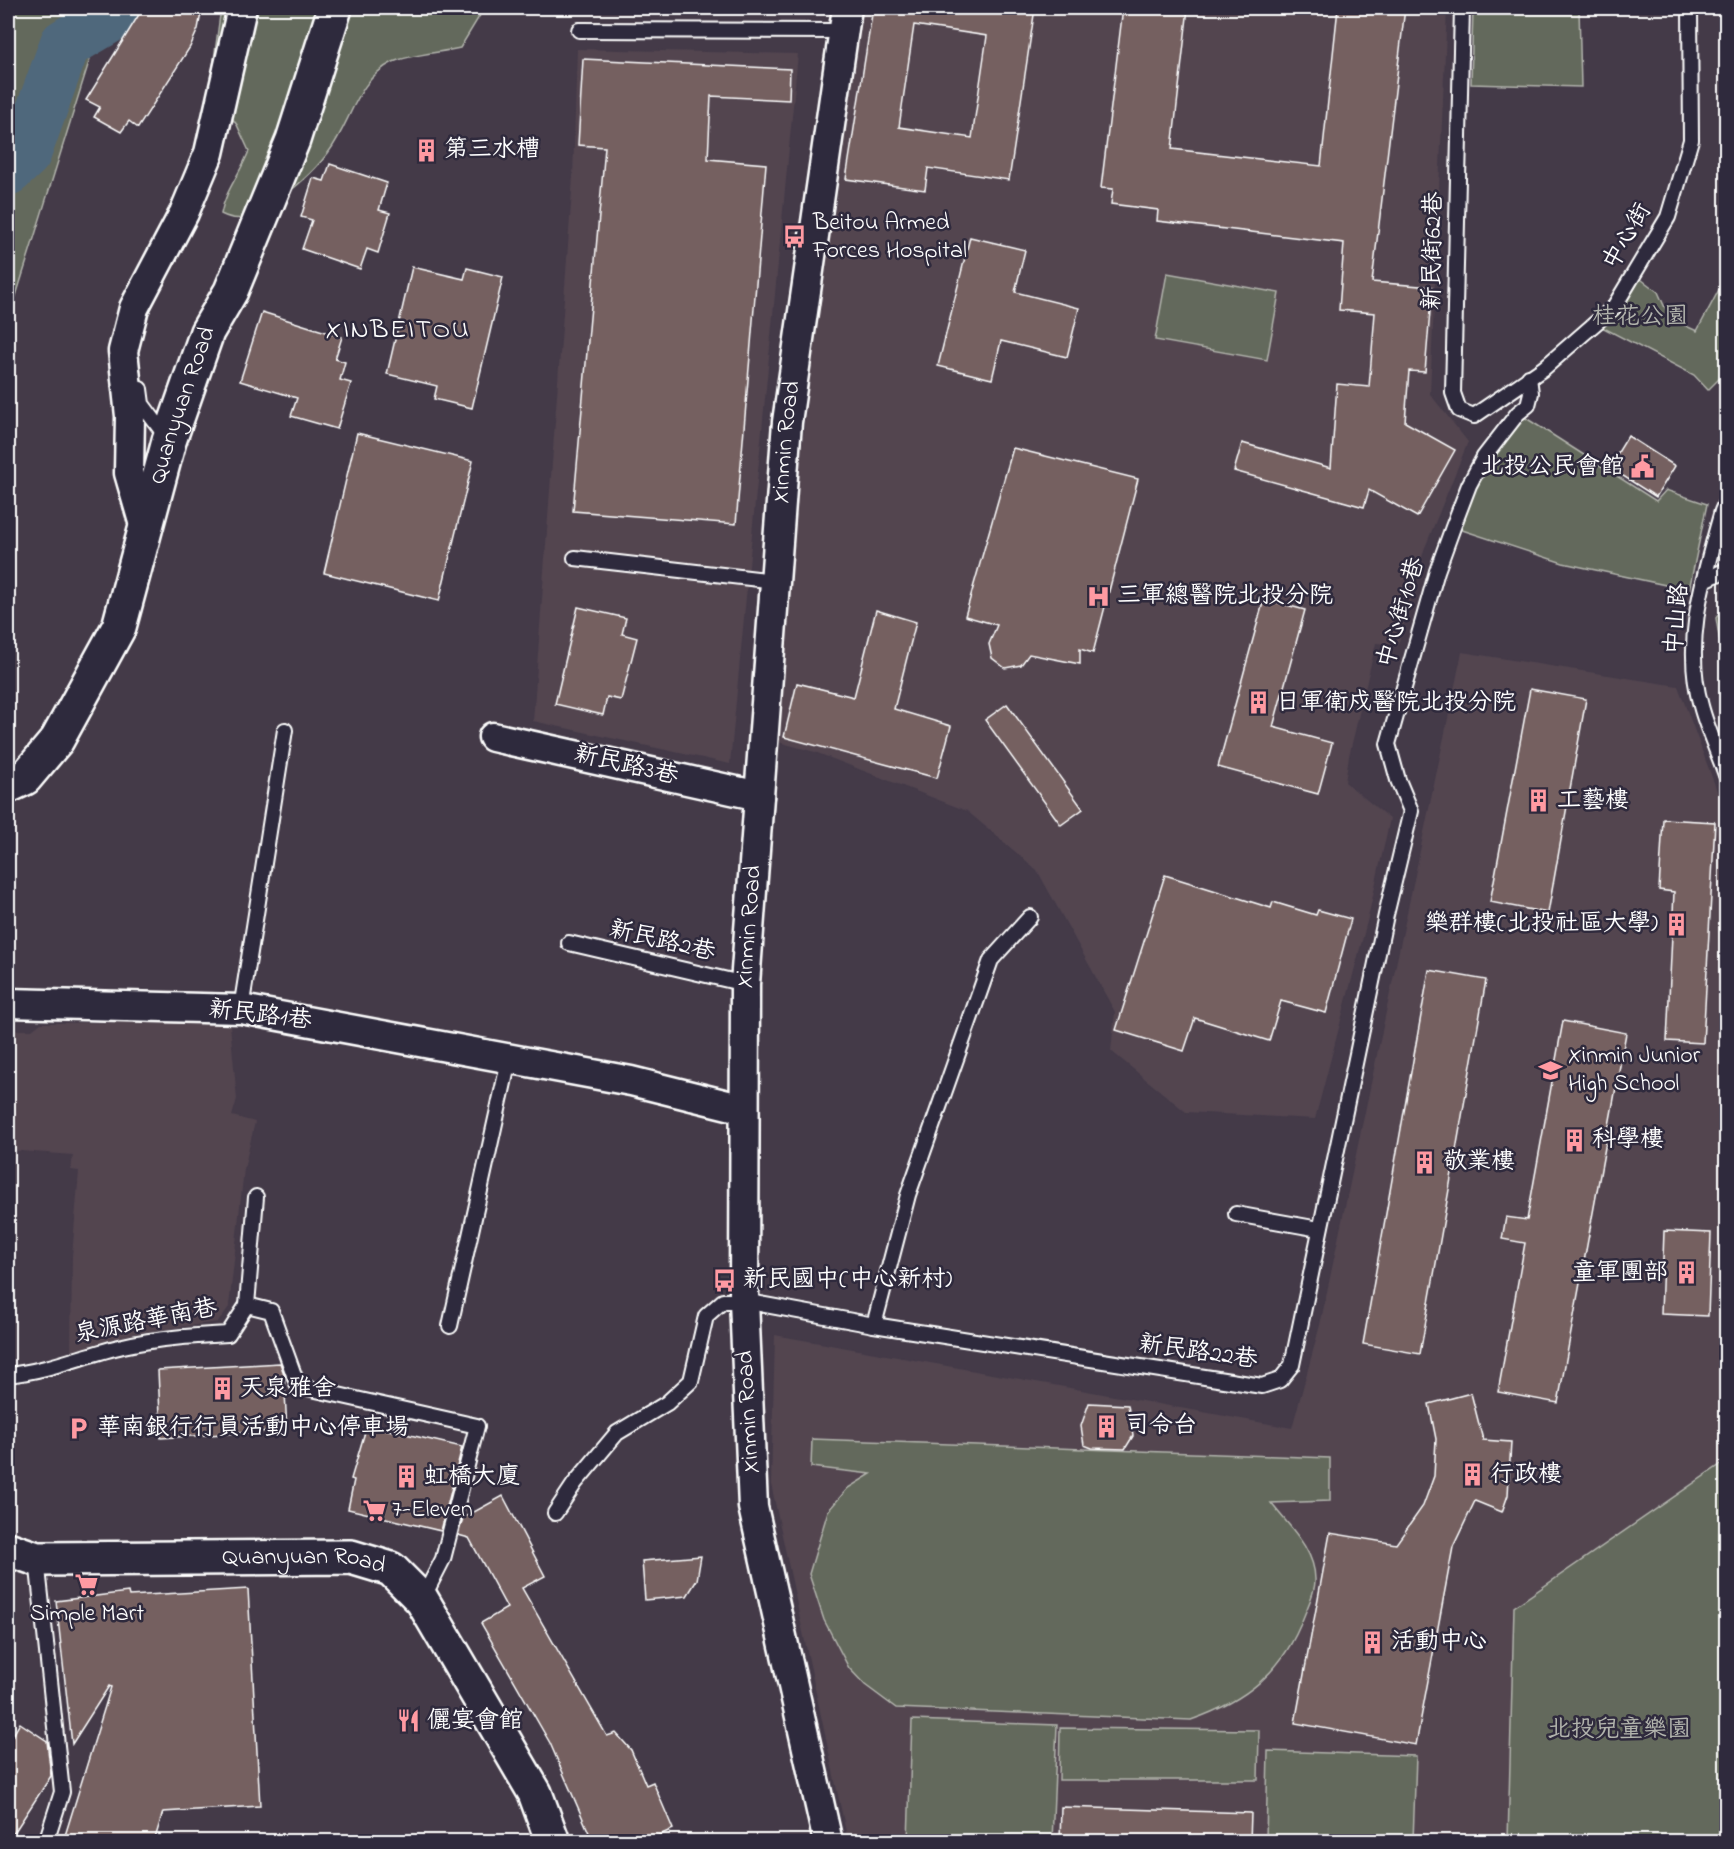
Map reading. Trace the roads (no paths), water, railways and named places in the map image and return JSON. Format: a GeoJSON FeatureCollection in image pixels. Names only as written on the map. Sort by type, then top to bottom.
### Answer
{"type":"FeatureCollection","features":[{"type":"Feature","properties":{"kind":"street"},"geometry":{"type":"LineString","coordinates":[[146,532],[129,472],[130,416],[123,351],[134,308],[184,213],[209,153],[242,8]]}},
{"type":"Feature","properties":{"kind":"street","name":"Quanyuan Road"},"geometry":{"type":"LineString","coordinates":[[8,786],[26,777],[57,740],[120,627],[169,441],[207,332],[231,291],[293,140],[335,8]]}},
{"type":"Feature","properties":{"kind":"street","name":"Xinmin Road"},"geometry":{"type":"LineString","coordinates":[[828,1842],[753,1507],[744,1301],[745,984],[787,422],[846,19]]}},
{"type":"Feature","properties":{"kind":"street","name":"新民路3巷"},"geometry":{"type":"LineString","coordinates":[[494,737],[759,796]]}},
{"type":"Feature","properties":{"kind":"street","name":"新民路1巷"},"geometry":{"type":"LineString","coordinates":[[8,1004],[241,1009],[631,1081],[744,1109]]}},
{"type":"Feature","properties":{"kind":"street","name":"Quanyuan Road"},"geometry":{"type":"LineString","coordinates":[[22,1554],[351,1557],[391,1569],[422,1600],[535,1793],[553,1842]]}},
{"type":"Feature","properties":{"kind":"lane","name":"新民街62巷"},"geometry":{"type":"LineString","coordinates":[[1462,8],[1453,393],[1460,410],[1474,416],[1529,377]]}},
{"type":"Feature","properties":{"kind":"lane","name":"中心街"},"geometry":{"type":"LineString","coordinates":[[1529,377],[1544,368],[1614,307],[1668,217],[1691,140],[1690,8]]}},
{"type":"Feature","properties":{"kind":"lane"},"geometry":{"type":"LineString","coordinates":[[579,30],[846,19]]}},
{"type":"Feature","properties":{"kind":"lane"},"geometry":{"type":"LineString","coordinates":[[130,323],[142,404],[169,441]]}},
{"type":"Feature","properties":{"kind":"lane","name":"中心街10巷"},"geometry":{"type":"LineString","coordinates":[[1386,915],[1411,811],[1398,780],[1388,744],[1437,571],[1469,485],[1484,457],[1518,413],[1528,405],[1531,393],[1529,377]]}},
{"type":"Feature","properties":{"kind":"lane","name":"中山路"},"geometry":{"type":"LineString","coordinates":[[1726,502],[1703,581],[1693,643],[1700,704],[1726,775]]}},
{"type":"Feature","properties":{"kind":"lane"},"geometry":{"type":"LineString","coordinates":[[575,558],[776,581]]}},
{"type":"Feature","properties":{"kind":"lane"},"geometry":{"type":"LineString","coordinates":[[1703,581],[1726,570]]}},
{"type":"Feature","properties":{"kind":"lane"},"geometry":{"type":"LineString","coordinates":[[241,1009],[285,730]]}},
{"type":"Feature","properties":{"kind":"lane","name":"新民路22巷"},"geometry":{"type":"LineString","coordinates":[[744,1301],[874,1325],[1262,1386],[1280,1380],[1292,1365],[1386,915]]}},
{"type":"Feature","properties":{"kind":"lane"},"geometry":{"type":"LineString","coordinates":[[874,1325],[908,1195],[991,960],[1030,917]]}},
{"type":"Feature","properties":{"kind":"lane","name":"新民路2巷"},"geometry":{"type":"LineString","coordinates":[[569,943],[745,984]]}},
{"type":"Feature","properties":{"kind":"lane"},"geometry":{"type":"LineString","coordinates":[[450,1326],[509,1060]]}},
{"type":"Feature","properties":{"kind":"lane","name":"泉源路華南巷"},"geometry":{"type":"LineString","coordinates":[[8,1375],[37,1372],[84,1356],[125,1346],[169,1338],[228,1334],[247,1305],[256,1197]]}},
{"type":"Feature","properties":{"kind":"lane"},"geometry":{"type":"LineString","coordinates":[[1236,1214],[1319,1229]]}},
{"type":"Feature","properties":{"kind":"lane"},"geometry":{"type":"LineString","coordinates":[[555,1514],[575,1483],[617,1433],[667,1402],[692,1382],[706,1316],[723,1301],[744,1301]]}},
{"type":"Feature","properties":{"kind":"lane"},"geometry":{"type":"LineString","coordinates":[[247,1305],[271,1311],[298,1386],[477,1426],[443,1559],[422,1600]]}},
{"type":"Feature","properties":{"kind":"lane"},"geometry":{"type":"LineString","coordinates":[[22,1554],[62,1792],[46,1842]]}},
{"type":"Feature","properties":{"kind":"waterway"},"geometry":{"type":"LineString","coordinates":[[8,170],[26,153],[65,44],[114,15],[114,8]]}},
{"type":"Feature","properties":{"kind":"place","name":"第三水槽"},"geometry":{"type":"Point","coordinates":[426,150]}},
{"type":"Feature","properties":{"kind":"place","name":"Beitou Armed Forces Hospital"},"geometry":{"type":"Point","coordinates":[795,237]}},
{"type":"Feature","properties":{"kind":"place","name":"北投公民會館"},"geometry":{"type":"Point","coordinates":[1642,467]}},
{"type":"Feature","properties":{"kind":"place","name":"三軍總醫院北投分院"},"geometry":{"type":"Point","coordinates":[1099,596]}},
{"type":"Feature","properties":{"kind":"place","name":"日軍衛戍醫院北投分院"},"geometry":{"type":"Point","coordinates":[1258,703]}},
{"type":"Feature","properties":{"kind":"place","name":"工藝樓"},"geometry":{"type":"Point","coordinates":[1539,801]}},
{"type":"Feature","properties":{"kind":"place","name":"樂群樓(北投社區大學)"},"geometry":{"type":"Point","coordinates":[1676,924]}},
{"type":"Feature","properties":{"kind":"place","name":"Xinmin Junior High School"},"geometry":{"type":"Point","coordinates":[1550,1070]}},
{"type":"Feature","properties":{"kind":"place","name":"科學樓"},"geometry":{"type":"Point","coordinates":[1574,1140]}},
{"type":"Feature","properties":{"kind":"place","name":"敬業樓"},"geometry":{"type":"Point","coordinates":[1425,1162]}},
{"type":"Feature","properties":{"kind":"place","name":"童軍團部"},"geometry":{"type":"Point","coordinates":[1686,1273]}},
{"type":"Feature","properties":{"kind":"place","name":"新民國中(中心新村)"},"geometry":{"type":"Point","coordinates":[725,1280]}},
{"type":"Feature","properties":{"kind":"place","name":"天泉雅舍"},"geometry":{"type":"Point","coordinates":[222,1389]}},
{"type":"Feature","properties":{"kind":"place","name":"司令台"},"geometry":{"type":"Point","coordinates":[1107,1426]}},
{"type":"Feature","properties":{"kind":"place","name":"華南銀行行員活動中心停車場"},"geometry":{"type":"Point","coordinates":[79,1428]}},
{"type":"Feature","properties":{"kind":"place","name":"行政樓"},"geometry":{"type":"Point","coordinates":[1472,1475]}},
{"type":"Feature","properties":{"kind":"place","name":"虹橋大廈"},"geometry":{"type":"Point","coordinates":[406,1477]}},
{"type":"Feature","properties":{"kind":"place","name":"7-Eleven"},"geometry":{"type":"Point","coordinates":[374,1510]}},
{"type":"Feature","properties":{"kind":"place","name":"Simple Mart"},"geometry":{"type":"Point","coordinates":[87,1584]}},
{"type":"Feature","properties":{"kind":"place","name":"活動中心"},"geometry":{"type":"Point","coordinates":[1373,1642]}},
{"type":"Feature","properties":{"kind":"place","name":"儷宴會館"},"geometry":{"type":"Point","coordinates":[409,1721]}},
{"type":"Feature","properties":{"kind":"district","name":"XINBEITOU"},"geometry":{"type":"Point","coordinates":[398,330]}},
{"type":"Feature","properties":{"kind":"park label","name":"桂花公園"},"geometry":{"type":"Point","coordinates":[1640,317]}},
{"type":"Feature","properties":{"kind":"park label","name":"北投兒童樂園"},"geometry":{"type":"Point","coordinates":[1619,1730]}}]}
